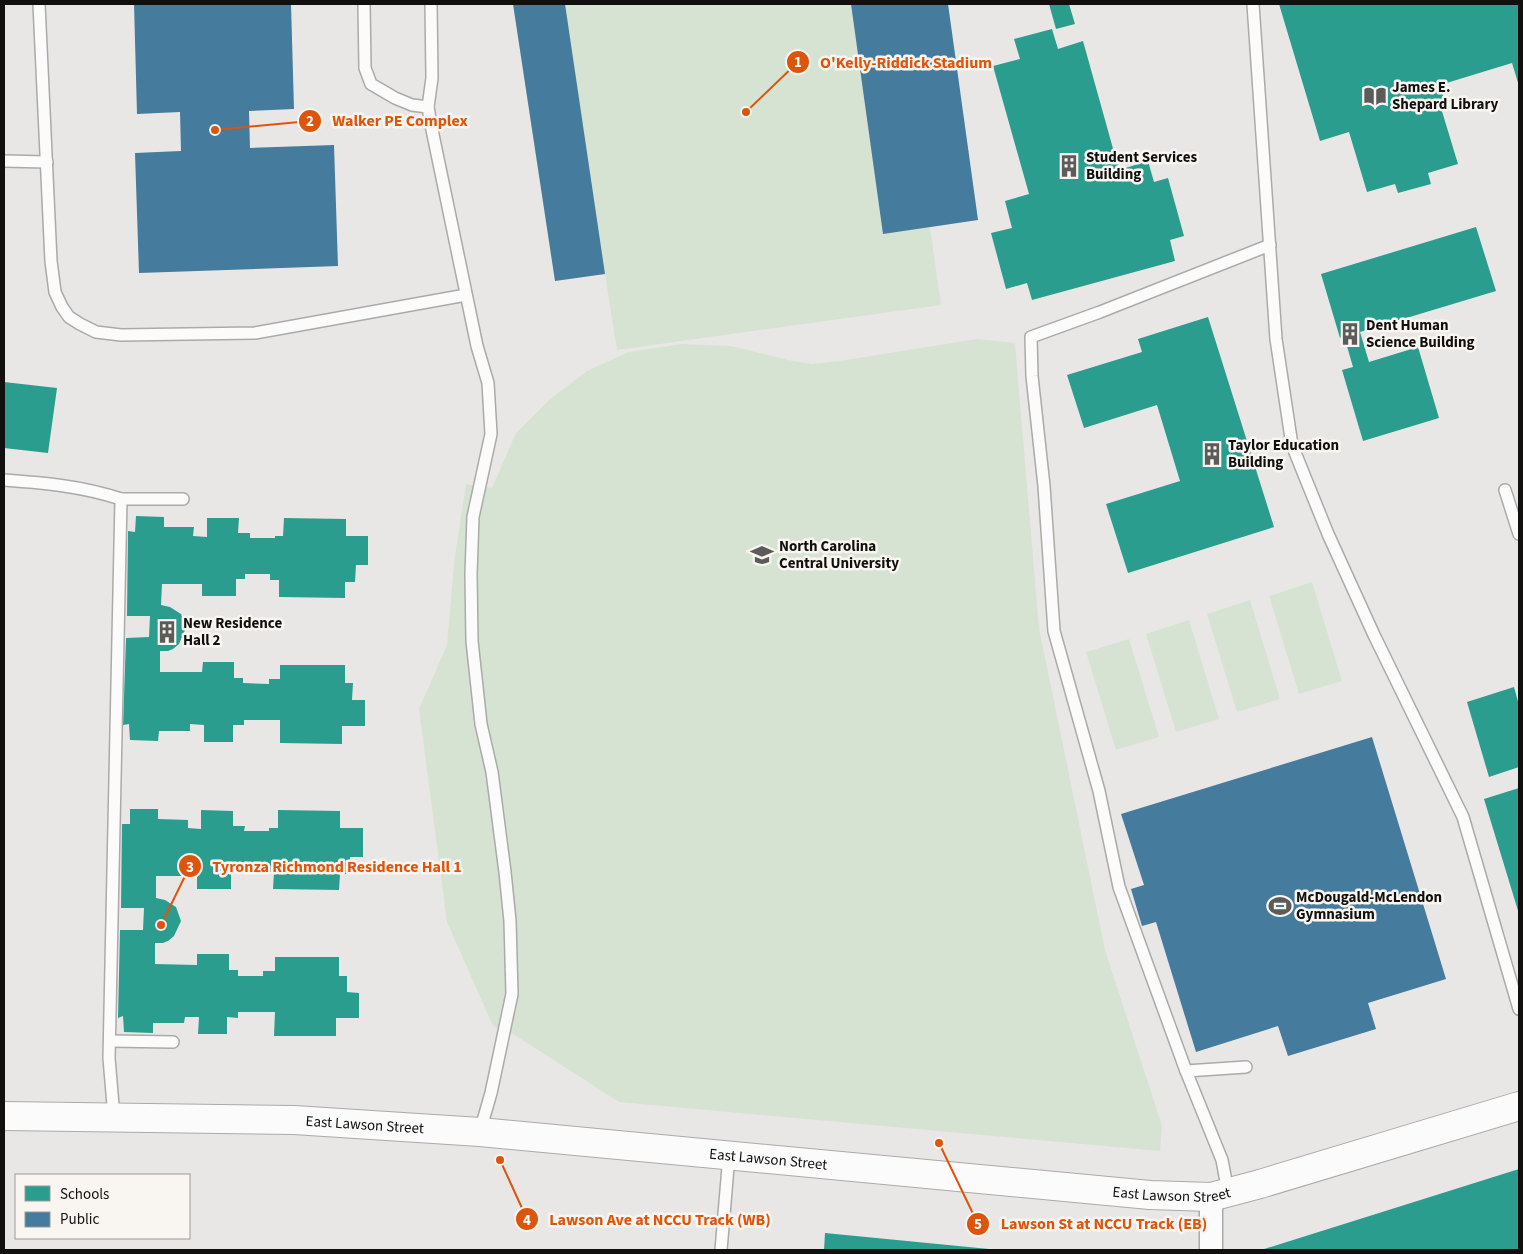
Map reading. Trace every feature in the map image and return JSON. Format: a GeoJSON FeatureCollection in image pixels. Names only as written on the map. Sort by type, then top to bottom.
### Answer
{"type":"FeatureCollection","features":[{"type":"Feature","properties":{"kind":"street","name":"East Lawson Street"},"geometry":{"type":"LineString","coordinates":[[4,1116],[294,1120],[480,1132],[1150,1195],[1220,1194],[1260,1184],[1519,1106]]}},
{"type":"Feature","properties":{"kind":"street"},"geometry":{"type":"LineString","coordinates":[[1211,1250],[1220,1194]]}},
{"type":"Feature","properties":{"kind":"lane"},"geometry":{"type":"LineString","coordinates":[[39,4],[46,162],[55,292],[62,307],[69,316],[80,324],[96,332],[121,335],[255,334],[466,295]]}},
{"type":"Feature","properties":{"kind":"lane"},"geometry":{"type":"LineString","coordinates":[[364,4],[365,68],[371,84],[412,106],[428,106]]}},
{"type":"Feature","properties":{"kind":"lane"},"geometry":{"type":"LineString","coordinates":[[431,4],[432,78],[428,106],[477,346],[488,383],[491,434],[472,517],[472,641],[481,724],[492,772],[505,872],[510,921],[512,994],[491,1093],[480,1132]]}},
{"type":"Feature","properties":{"kind":"lane"},"geometry":{"type":"LineString","coordinates":[[1252,4],[1276,339],[1292,445],[1328,534],[1374,635],[1463,817],[1519,1009]]}},
{"type":"Feature","properties":{"kind":"lane"},"geometry":{"type":"LineString","coordinates":[[4,161],[46,162]]}},
{"type":"Feature","properties":{"kind":"lane"},"geometry":{"type":"LineString","coordinates":[[1220,1194],[1222,1160],[1186,1071],[1119,887],[1099,791],[1054,631],[1044,486],[1032,376],[1031,337],[1270,245]]}},
{"type":"Feature","properties":{"kind":"lane"},"geometry":{"type":"LineString","coordinates":[[4,480],[66,485],[121,499],[183,499]]}},
{"type":"Feature","properties":{"kind":"lane"},"geometry":{"type":"LineString","coordinates":[[1505,490],[1519,534]]}},
{"type":"Feature","properties":{"kind":"lane"},"geometry":{"type":"LineString","coordinates":[[114,1117],[109,1058],[121,499]]}},
{"type":"Feature","properties":{"kind":"lane"},"geometry":{"type":"LineString","coordinates":[[110,1041],[174,1042]]}},
{"type":"Feature","properties":{"kind":"lane"},"geometry":{"type":"LineString","coordinates":[[1186,1071],[1246,1067]]}},
{"type":"Feature","properties":{"kind":"lane"},"geometry":{"type":"LineString","coordinates":[[721,1250],[729,1155]]}},
{"type":"Feature","properties":{"kind":"green space"},"geometry":{"type":"Polygon","coordinates":[[[513,4],[948,4],[978,220],[930,227],[941,305],[617,350],[605,274],[555,281],[513,4]]]}},
{"type":"Feature","properties":{"kind":"green space"},"geometry":{"type":"Polygon","coordinates":[[[977,339],[1015,343],[1039,628],[1105,950],[1162,1126],[1160,1151],[619,1102],[513,1034],[493,1026],[447,922],[419,709],[447,645],[454,563],[466,484],[492,488],[516,433],[549,400],[587,371],[629,352],[682,344],[731,346],[811,364],[977,339]]]}},
{"type":"Feature","properties":{"kind":"green space"},"geometry":{"type":"Polygon","coordinates":[[[1312,582],[1342,681],[1299,694],[1269,596],[1312,582]]]}},
{"type":"Feature","properties":{"kind":"green space"},"geometry":{"type":"Polygon","coordinates":[[[1250,600],[1280,699],[1237,712],[1207,614],[1250,600]]]}},
{"type":"Feature","properties":{"kind":"green space"},"geometry":{"type":"Polygon","coordinates":[[[1189,620],[1219,719],[1176,732],[1146,634],[1189,620]]]}},
{"type":"Feature","properties":{"kind":"green space"},"geometry":{"type":"Polygon","coordinates":[[[1129,639],[1159,737],[1116,750],[1086,652],[1129,639]]]}},
{"type":"Feature","properties":{"kind":"building: Schools"},"geometry":{"type":"Polygon","coordinates":[[[1049,4],[1069,4],[1075,24],[1056,29],[1049,4]]]}},
{"type":"Feature","properties":{"kind":"building: Schools","name":"James E. Shepard Library"},"geometry":{"type":"Polygon","coordinates":[[[1279,4],[1519,4],[1519,86],[1512,63],[1440,85],[1446,106],[1441,108],[1458,164],[1428,173],[1431,184],[1398,193],[1395,184],[1367,192],[1349,132],[1320,141],[1279,4]]]}},
{"type":"Feature","properties":{"kind":"building: Schools","name":"Student Services Building"},"geometry":{"type":"Polygon","coordinates":[[[1052,29],[1058,49],[1083,41],[1119,170],[1148,161],[1154,182],[1168,178],[1184,236],[1170,240],[1175,261],[1032,300],[1027,283],[1006,289],[991,233],[1012,228],[1005,201],[1029,194],[993,66],[1020,59],[1014,39],[1052,29]]]}},
{"type":"Feature","properties":{"kind":"building: Schools","name":"Dent Human Science Building"},"geometry":{"type":"Polygon","coordinates":[[[1476,227],[1496,291],[1360,332],[1369,362],[1418,347],[1439,418],[1363,441],[1342,370],[1353,367],[1344,336],[1340,338],[1321,274],[1476,227]]]}},
{"type":"Feature","properties":{"kind":"building: Schools","name":"Taylor Education Building"},"geometry":{"type":"Polygon","coordinates":[[[1208,317],[1274,527],[1128,573],[1106,504],[1180,481],[1157,405],[1084,428],[1067,375],[1142,352],[1138,339],[1208,317]]]}},
{"type":"Feature","properties":{"kind":"building: Schools"},"geometry":{"type":"Polygon","coordinates":[[[4,382],[57,388],[48,453],[4,448],[4,382]]]}},
{"type":"Feature","properties":{"kind":"building: Schools","name":"New Residence Hall 2"},"geometry":{"type":"Polygon","coordinates":[[[136,516],[164,517],[164,527],[194,527],[193,536],[207,537],[207,518],[239,518],[238,533],[250,533],[250,538],[275,538],[275,536],[283,536],[284,518],[346,519],[346,536],[368,536],[368,565],[356,565],[355,582],[345,582],[345,598],[279,597],[279,580],[270,580],[270,574],[245,574],[245,579],[236,579],[236,596],[202,596],[202,584],[162,584],[161,605],[170,607],[181,614],[186,628],[179,644],[168,651],[160,651],[160,672],[202,672],[203,662],[234,662],[234,678],[243,678],[243,683],[269,684],[269,679],[280,679],[280,665],[345,665],[345,683],[353,683],[352,700],[365,700],[365,726],[342,726],[342,744],[280,743],[280,720],[244,720],[244,725],[233,725],[233,742],[204,742],[204,725],[190,724],[190,731],[159,731],[158,741],[130,740],[129,724],[123,725],[126,638],[149,637],[150,616],[127,616],[128,531],[135,532],[136,516]]]}},
{"type":"Feature","properties":{"kind":"building: Schools"},"geometry":{"type":"Polygon","coordinates":[[[1514,687],[1519,705],[1519,767],[1489,777],[1467,702],[1514,687]]]}},
{"type":"Feature","properties":{"kind":"building: Schools"},"geometry":{"type":"Polygon","coordinates":[[[1519,788],[1519,914],[1484,799],[1519,788]]]}},
{"type":"Feature","properties":{"kind":"building: Schools"},"geometry":{"type":"Polygon","coordinates":[[[130,809],[158,809],[158,819],[188,820],[188,828],[201,829],[201,810],[233,811],[233,826],[245,826],[244,831],[269,831],[269,828],[278,828],[278,810],[340,811],[340,828],[363,828],[363,857],[350,857],[350,874],[340,874],[339,890],[273,889],[274,872],[265,872],[265,866],[239,866],[239,872],[231,872],[231,889],[197,889],[197,876],[156,876],[156,898],[165,900],[176,907],[181,921],[174,936],[163,943],[155,943],[155,964],[197,965],[197,954],[229,954],[229,970],[238,970],[238,976],[263,976],[263,971],[275,971],[275,957],[339,957],[339,976],[347,976],[347,992],[359,993],[359,1018],[336,1018],[336,1036],[274,1036],[275,1012],[238,1012],[238,1018],[227,1017],[227,1034],[198,1034],[199,1017],[185,1017],[184,1023],[153,1023],[153,1033],[124,1032],[123,1016],[118,1018],[120,930],[143,930],[144,908],[121,908],[122,824],[130,824],[130,809]]]}},
{"type":"Feature","properties":{"kind":"building: Schools"},"geometry":{"type":"Polygon","coordinates":[[[1519,1169],[1519,1249],[1261,1250],[1519,1169]]]}},
{"type":"Feature","properties":{"kind":"building: Schools"},"geometry":{"type":"Polygon","coordinates":[[[825,1233],[989,1249],[989,1250],[824,1250],[825,1233]]]}},
{"type":"Feature","properties":{"kind":"building: Public"},"geometry":{"type":"Polygon","coordinates":[[[134,4],[291,4],[294,109],[249,111],[250,148],[334,145],[338,266],[139,273],[135,153],[181,151],[180,112],[137,114],[134,4]]]}},
{"type":"Feature","properties":{"kind":"building: Public"},"geometry":{"type":"Polygon","coordinates":[[[513,4],[565,4],[605,274],[555,281],[513,4]]]}},
{"type":"Feature","properties":{"kind":"building: Public"},"geometry":{"type":"Polygon","coordinates":[[[851,4],[948,4],[978,220],[883,234],[851,4]]]}},
{"type":"Feature","properties":{"kind":"building: Public","name":"McDougald-McLendon Gymnasium"},"geometry":{"type":"Polygon","coordinates":[[[1372,737],[1446,979],[1368,1003],[1376,1029],[1288,1056],[1278,1026],[1196,1052],[1156,922],[1142,926],[1131,889],[1144,885],[1121,814],[1372,737]]]}},
{"type":"Feature","properties":{"kind":"place","name":"James E. Shepard Library"},"geometry":{"type":"Point","coordinates":[1375,96]}},
{"type":"Feature","properties":{"kind":"place","name":"O'Kelly-Riddick Stadium"},"geometry":{"type":"Point","coordinates":[746,112]}},
{"type":"Feature","properties":{"kind":"place","name":"Walker PE Complex"},"geometry":{"type":"Point","coordinates":[215,130]}},
{"type":"Feature","properties":{"kind":"place","name":"Student Services Building"},"geometry":{"type":"Point","coordinates":[1069,166]}},
{"type":"Feature","properties":{"kind":"place","name":"Dent Human Science Building"},"geometry":{"type":"Point","coordinates":[1350,334]}},
{"type":"Feature","properties":{"kind":"place","name":"Taylor Education Building"},"geometry":{"type":"Point","coordinates":[1212,454]}},
{"type":"Feature","properties":{"kind":"place","name":"North Carolina Central University"},"geometry":{"type":"Point","coordinates":[762,555]}},
{"type":"Feature","properties":{"kind":"place","name":"New Residence Hall 2"},"geometry":{"type":"Point","coordinates":[167,632]}},
{"type":"Feature","properties":{"kind":"place","name":"McDougald-McLendon Gymnasium"},"geometry":{"type":"Point","coordinates":[1280,906]}},
{"type":"Feature","properties":{"kind":"place","name":"Tyronza Richmond Residence Hall 1"},"geometry":{"type":"Point","coordinates":[161,925]}},
{"type":"Feature","properties":{"kind":"place","name":"Lawson St at NCCU Track (EB)"},"geometry":{"type":"Point","coordinates":[939,1143]}},
{"type":"Feature","properties":{"kind":"place","name":"Lawson Ave at NCCU Track (WB)"},"geometry":{"type":"Point","coordinates":[500,1160]}}]}
